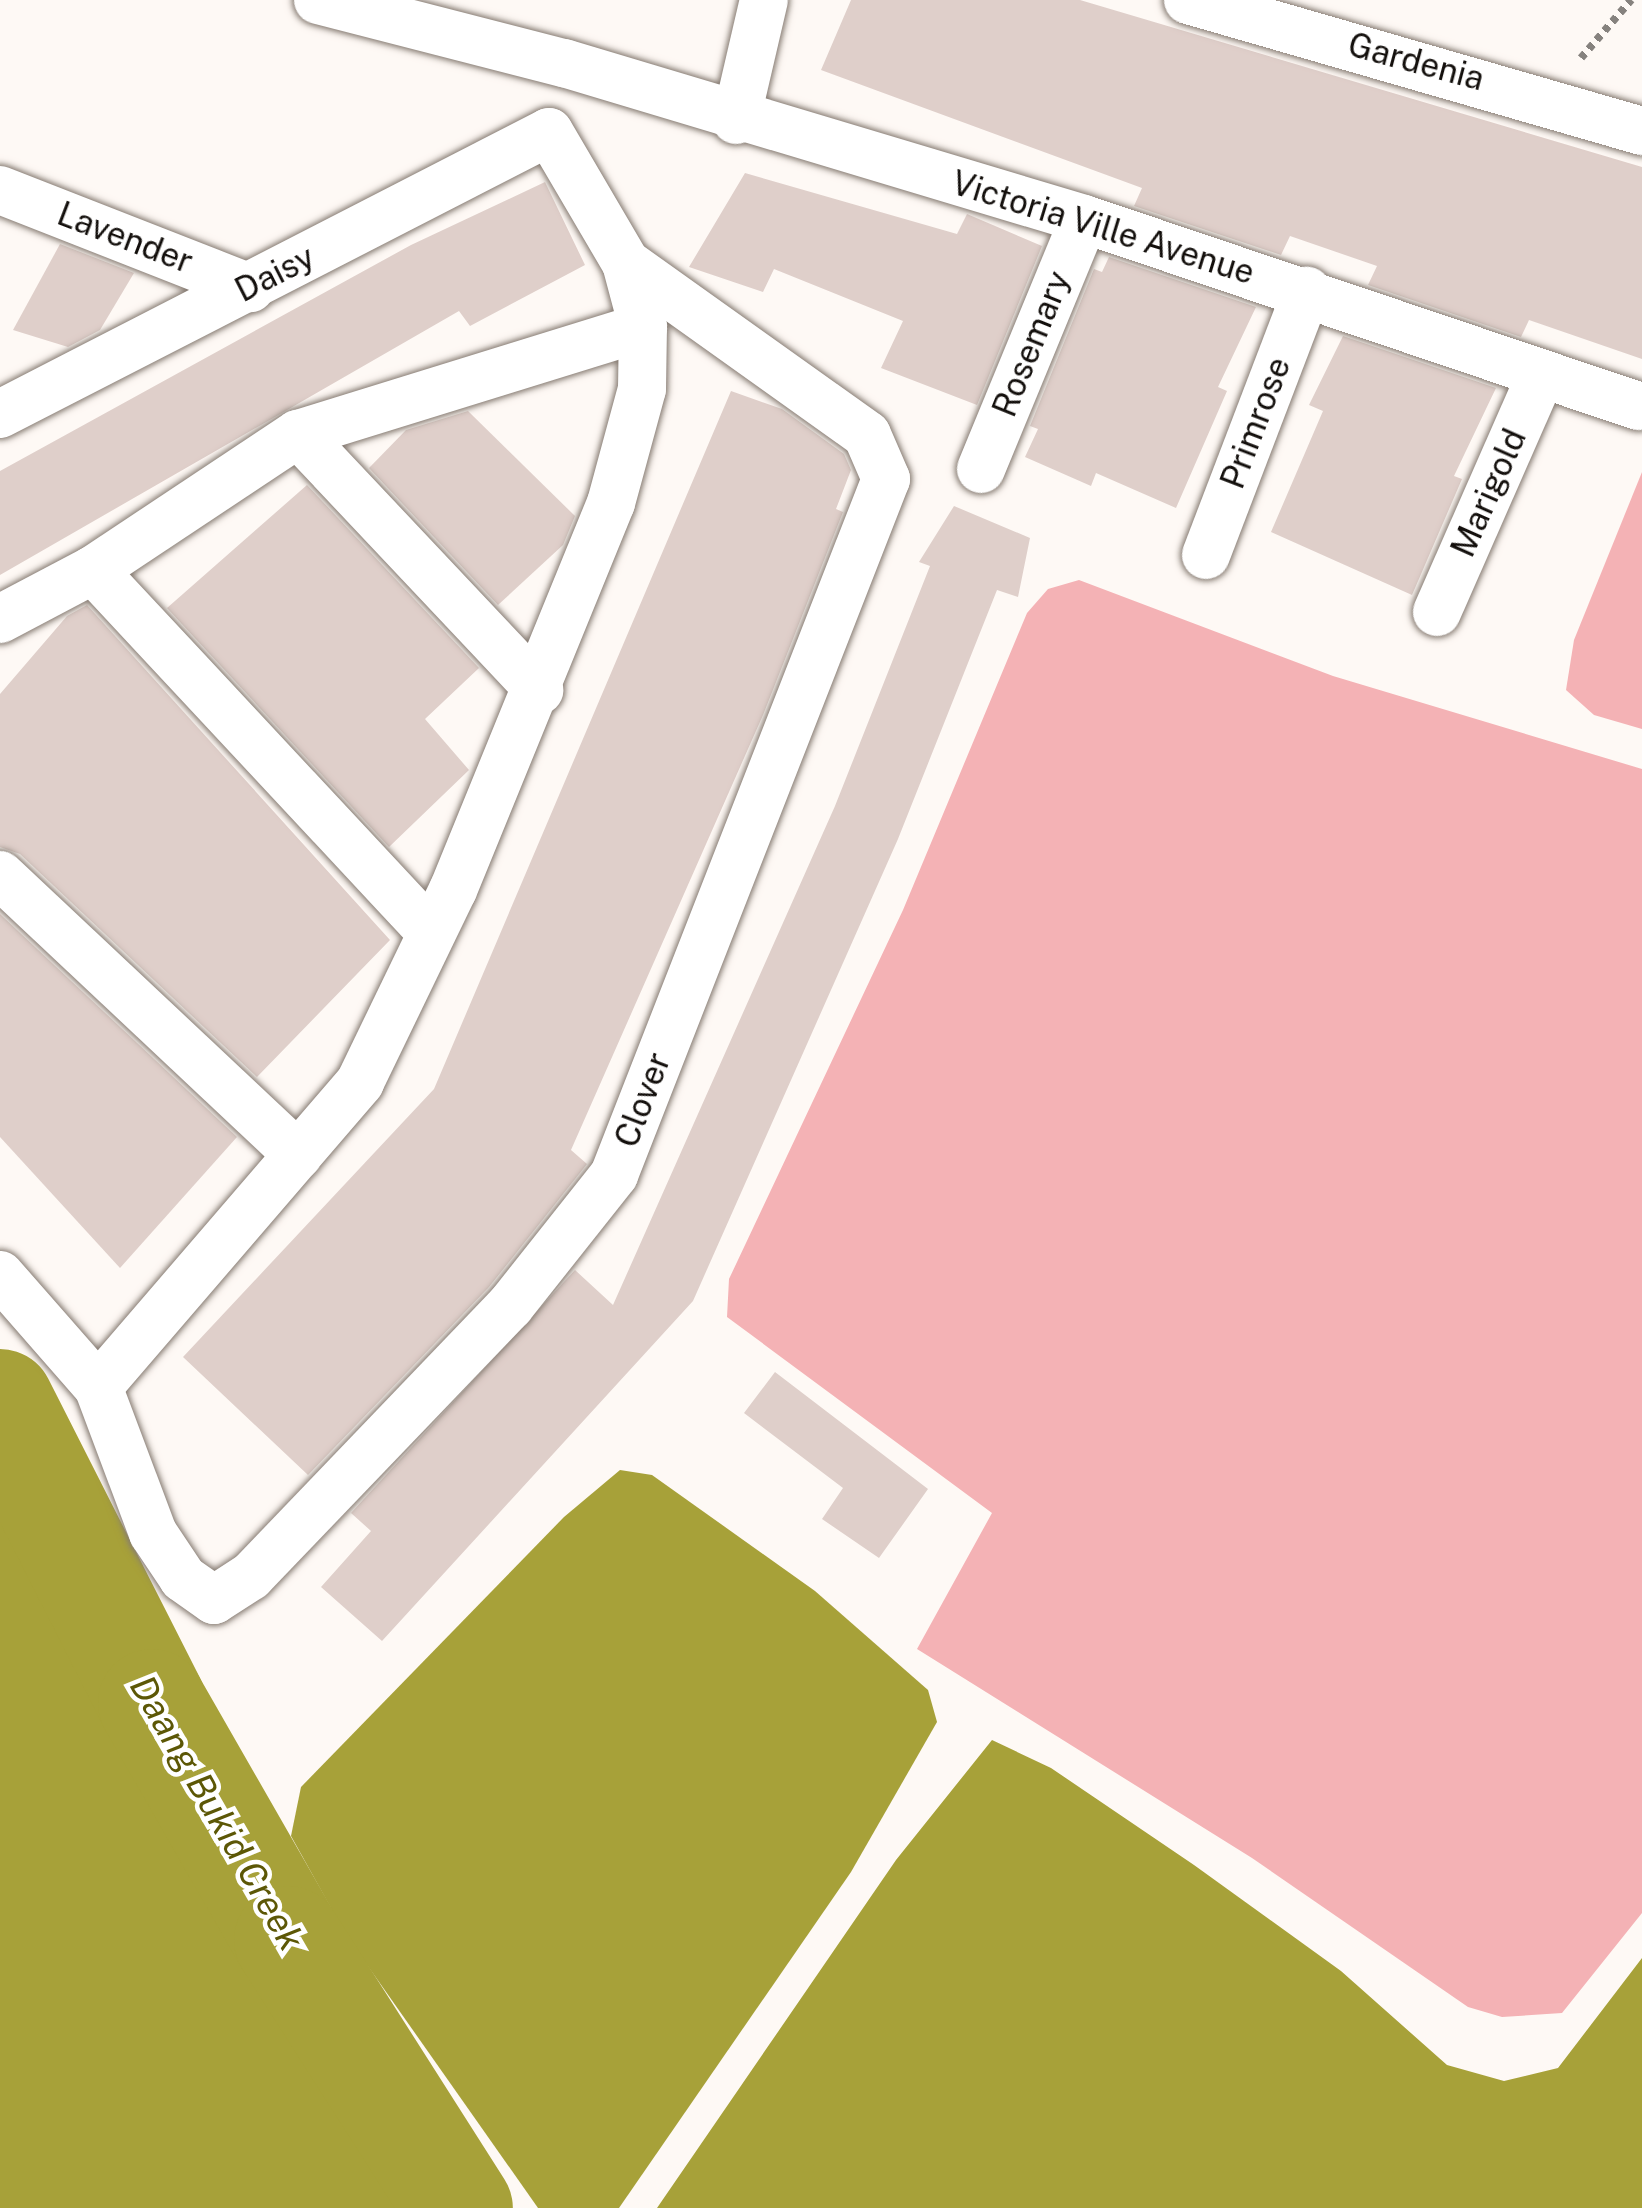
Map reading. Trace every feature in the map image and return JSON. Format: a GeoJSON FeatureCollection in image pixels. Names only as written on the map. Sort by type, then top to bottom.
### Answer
{"type":"FeatureCollection","features":[{"type":"Feature","properties":{"kind":"street","name":"Victoria Ville Avenue"},"geometry":{"type":"LineString","coordinates":[[318,0],[564,63],[736,120],[1084,220],[1638,406]]}},
{"type":"Feature","properties":{"kind":"street"},"geometry":{"type":"LineString","coordinates":[[736,120],[764,0]]}},
{"type":"Feature","properties":{"kind":"street","name":"Gardenia"},"geometry":{"type":"LineString","coordinates":[[1188,0],[1546,98],[1642,131]]}},
{"type":"Feature","properties":{"kind":"street"},"geometry":{"type":"LineString","coordinates":[[0,1275],[98,1387],[359,1082],[431,933],[538,690],[611,503],[642,389],[643,327],[626,263],[549,132],[564,63]]}},
{"type":"Feature","properties":{"kind":"street","name":"Daisy"},"geometry":{"type":"LineString","coordinates":[[0,414],[549,132]]}},
{"type":"Feature","properties":{"kind":"street","name":"Lavender"},"geometry":{"type":"LineString","coordinates":[[0,190],[250,288]]}},
{"type":"Feature","properties":{"kind":"street","name":"Rosemary"},"geometry":{"type":"LineString","coordinates":[[981,469],[1084,220]]}},
{"type":"Feature","properties":{"kind":"street","name":"Clover"},"geometry":{"type":"LineString","coordinates":[[98,1387],[153,1533],[184,1578],[214,1600],[251,1576],[510,1306],[614,1175],[886,479],[867,435],[626,263]]}},
{"type":"Feature","properties":{"kind":"street","name":"Primrose"},"geometry":{"type":"LineString","coordinates":[[1206,555],[1306,291]]}},
{"type":"Feature","properties":{"kind":"street"},"geometry":{"type":"LineString","coordinates":[[0,619],[93,570],[298,434],[643,327]]}},
{"type":"Feature","properties":{"kind":"street","name":"Marigold"},"geometry":{"type":"LineString","coordinates":[[1437,612],[1541,375]]}},
{"type":"Feature","properties":{"kind":"street"},"geometry":{"type":"LineString","coordinates":[[298,434],[538,690]]}},
{"type":"Feature","properties":{"kind":"street"},"geometry":{"type":"LineString","coordinates":[[93,570],[431,933]]}},
{"type":"Feature","properties":{"kind":"street"},"geometry":{"type":"LineString","coordinates":[[0,875],[298,1155]]}},
{"type":"Feature","properties":{"kind":"path"},"geometry":{"type":"LineString","coordinates":[[1546,98],[1631,0]]}},
{"type":"Feature","properties":{"kind":"shaded area"},"geometry":{"type":"Polygon","coordinates":[[[1642,472],[1642,729],[1594,715],[1566,690],[1574,640],[1642,472]]]}},
{"type":"Feature","properties":{"kind":"shaded area"},"geometry":{"type":"Polygon","coordinates":[[[1079,580],[1333,676],[1642,769],[1642,1913],[1562,2013],[1502,2017],[1468,2007],[1252,1858],[917,1649],[992,1513],[727,1317],[729,1279],[903,910],[1027,613],[1048,589],[1079,580]]]}},
{"type":"Feature","properties":{"kind":"shaded area"},"geometry":{"type":"Polygon","coordinates":[[[0,1433],[20,1456],[165,1809],[416,2208],[0,2208],[0,1433]]]}},
{"type":"Feature","properties":{"kind":"shaded area"},"geometry":{"type":"Polygon","coordinates":[[[620,1470],[652,1475],[815,1591],[928,1690],[937,1722],[851,1872],[619,2208],[538,2208],[346,1935],[291,1836],[301,1787],[564,1517],[620,1470]]]}},
{"type":"Feature","properties":{"kind":"shaded area"},"geometry":{"type":"Polygon","coordinates":[[[992,1740],[1051,1768],[1194,1865],[1341,1971],[1447,2065],[1504,2081],[1558,2068],[1642,1958],[1642,2208],[657,2208],[896,1860],[992,1740]]]}},
{"type":"Feature","properties":{"kind":"building"},"geometry":{"type":"Polygon","coordinates":[[[851,0],[1080,0],[1642,167],[1642,359],[1529,320],[1521,337],[1368,285],[1377,266],[1290,236],[1281,255],[1134,206],[1142,188],[821,70],[851,0]]]}},
{"type":"Feature","properties":{"kind":"building"},"geometry":{"type":"Polygon","coordinates":[[[745,173],[957,234],[967,214],[1042,246],[977,405],[881,368],[903,321],[774,269],[763,292],[689,267],[745,173]]]}},
{"type":"Feature","properties":{"kind":"building"},"geometry":{"type":"Polygon","coordinates":[[[545,182],[585,265],[470,326],[459,311],[0,575],[0,471],[411,245],[545,182]]]}},
{"type":"Feature","properties":{"kind":"building"},"geometry":{"type":"Polygon","coordinates":[[[60,244],[134,273],[100,330],[68,347],[13,330],[60,244]]]}},
{"type":"Feature","properties":{"kind":"building"},"geometry":{"type":"Polygon","coordinates":[[[1109,257],[1256,307],[1218,387],[1227,391],[1176,508],[1096,473],[1091,486],[1025,457],[1038,429],[1030,426],[1094,269],[1102,272],[1109,257]]]}},
{"type":"Feature","properties":{"kind":"building"},"geometry":{"type":"Polygon","coordinates":[[[1343,336],[1496,388],[1454,476],[1462,479],[1412,595],[1271,532],[1323,411],[1309,405],[1343,336]]]}},
{"type":"Feature","properties":{"kind":"building"},"geometry":{"type":"Polygon","coordinates":[[[731,391],[782,409],[844,454],[851,470],[836,509],[843,512],[763,715],[571,1150],[587,1164],[489,1287],[308,1475],[183,1357],[434,1089],[731,391]]]}},
{"type":"Feature","properties":{"kind":"building"},"geometry":{"type":"Polygon","coordinates":[[[468,411],[575,516],[563,545],[498,605],[369,468],[406,430],[468,411]]]}},
{"type":"Feature","properties":{"kind":"building"},"geometry":{"type":"Polygon","coordinates":[[[307,485],[479,668],[425,719],[469,770],[389,847],[167,608],[307,485]]]}},
{"type":"Feature","properties":{"kind":"building"},"geometry":{"type":"Polygon","coordinates":[[[954,506],[1030,538],[1018,597],[997,590],[898,839],[693,1301],[382,1641],[321,1587],[371,1531],[351,1513],[575,1270],[613,1305],[835,806],[930,566],[919,562],[954,506]]]}},
{"type":"Feature","properties":{"kind":"building"},"geometry":{"type":"Polygon","coordinates":[[[87,605],[390,940],[257,1077],[20,854],[0,847],[0,694],[67,616],[87,605]]]}},
{"type":"Feature","properties":{"kind":"building"},"geometry":{"type":"Polygon","coordinates":[[[0,914],[237,1137],[120,1268],[0,1137],[0,914]]]}},
{"type":"Feature","properties":{"kind":"building"},"geometry":{"type":"Polygon","coordinates":[[[775,1372],[928,1489],[879,1558],[822,1519],[843,1488],[744,1413],[775,1372]]]}},
{"type":"Feature","properties":{"kind":"waterway","name":"Daang Bukid Creek"},"geometry":{"type":"LineString","coordinates":[[0,1403],[152,1703],[288,1940],[459,2208]]}}]}
